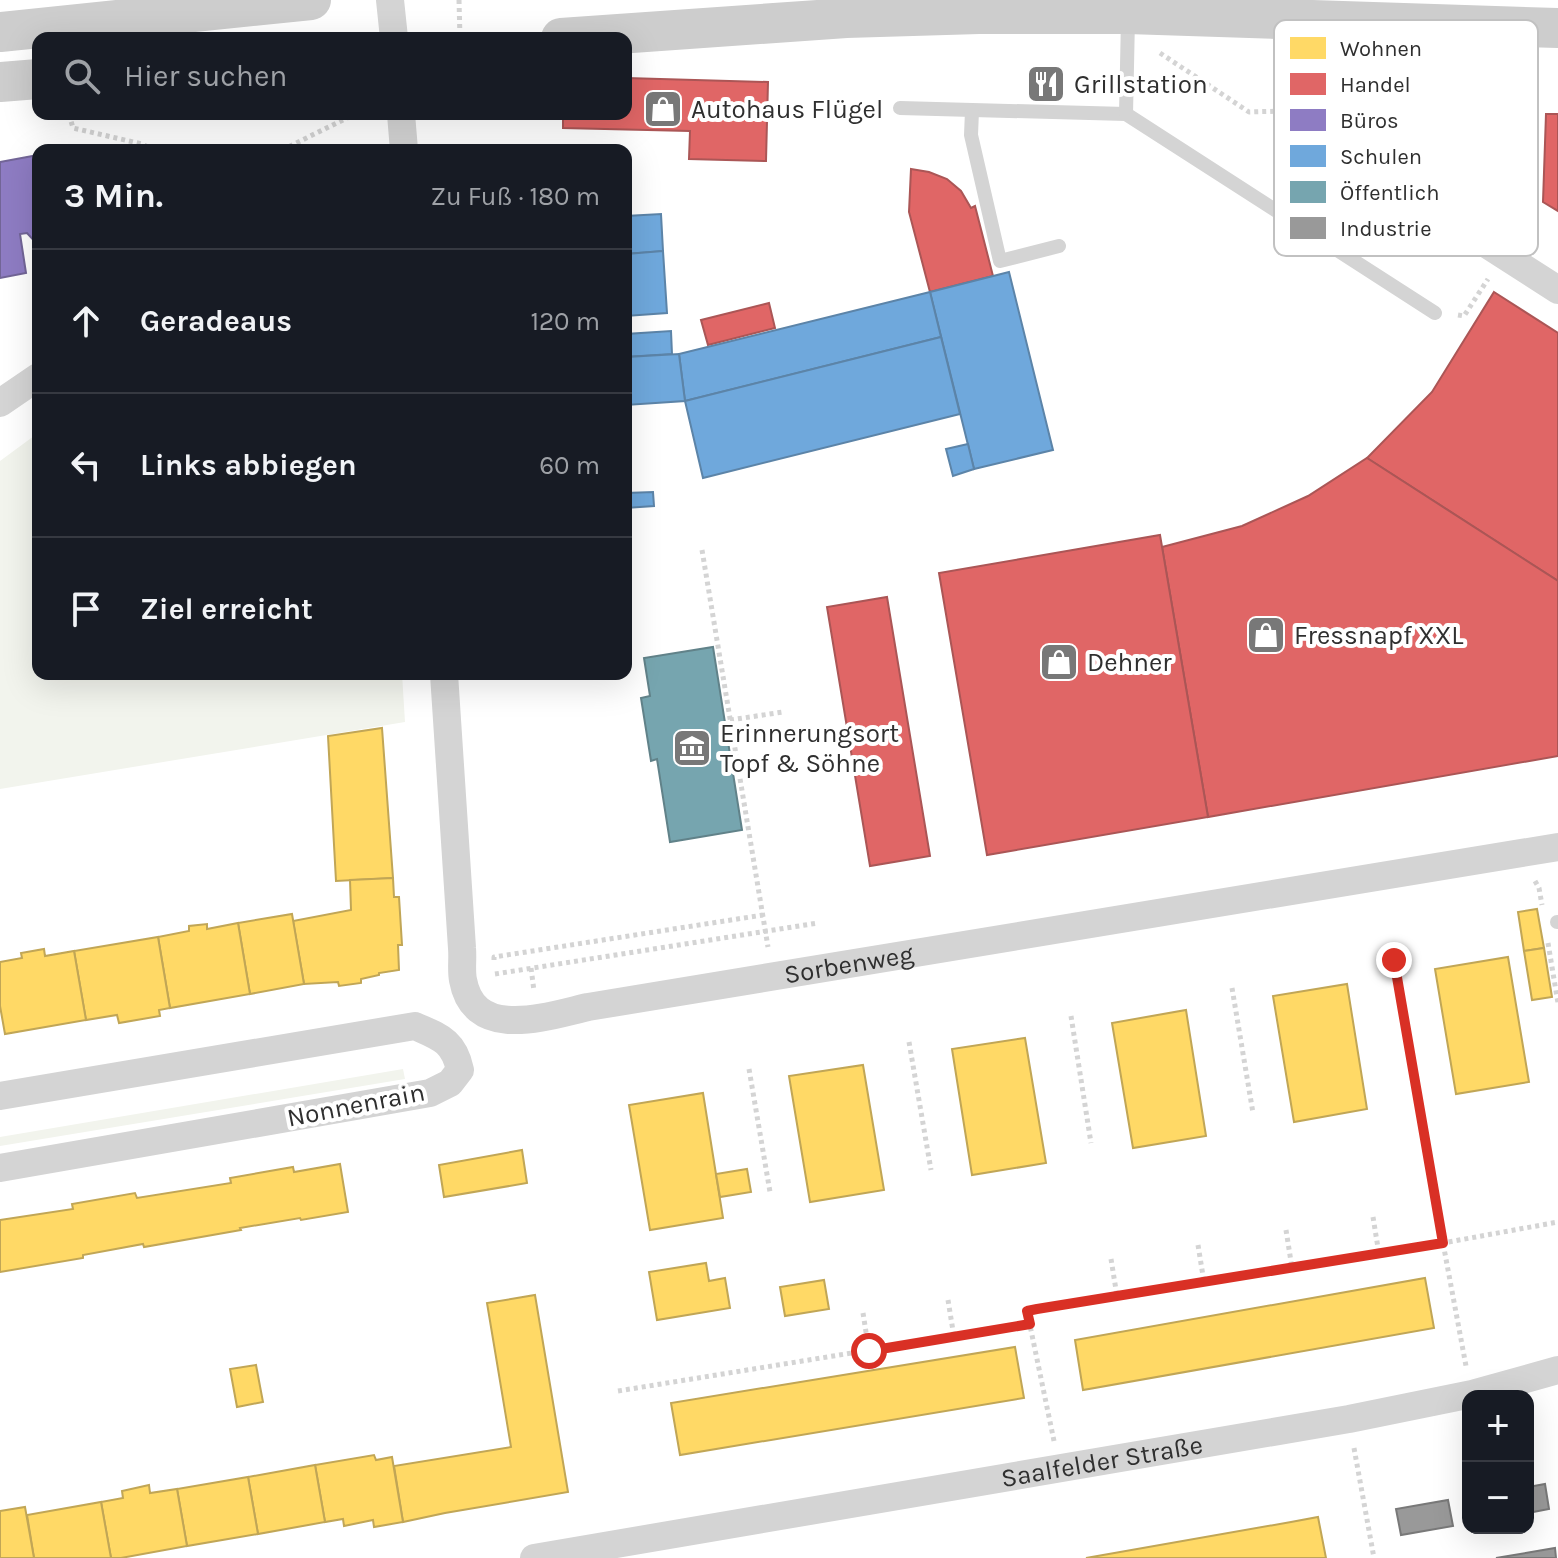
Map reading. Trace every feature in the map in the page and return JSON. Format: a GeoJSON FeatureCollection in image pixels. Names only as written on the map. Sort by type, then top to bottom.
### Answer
{"type":"FeatureCollection","features":[{"type":"Feature","properties":{"kind":"main road"},"geometry":{"type":"LineString","coordinates":[[0,32],[311,0]]}},
{"type":"Feature","properties":{"kind":"main road"},"geometry":{"type":"LineString","coordinates":[[632,33],[846,18],[979,14],[1128,14],[1312,20]]}},
{"type":"Feature","properties":{"kind":"main road"},"geometry":{"type":"LineString","coordinates":[[1538,27],[1558,28]]}},
{"type":"Feature","properties":{"kind":"main road"},"geometry":{"type":"LineString","coordinates":[[0,82],[32,79]]}},
{"type":"Feature","properties":{"kind":"street"},"geometry":{"type":"LineString","coordinates":[[390,0],[393,32]]}},
{"type":"Feature","properties":{"kind":"street"},"geometry":{"type":"LineString","coordinates":[[402,120],[404,144]]}},
{"type":"Feature","properties":{"kind":"street"},"geometry":{"type":"LineString","coordinates":[[1505,256],[1558,290]]}},
{"type":"Feature","properties":{"kind":"street"},"geometry":{"type":"LineString","coordinates":[[0,403],[32,381]]}},
{"type":"Feature","properties":{"kind":"street","name":"Sorbenweg"},"geometry":{"type":"LineString","coordinates":[[444,680],[463,979],[476,1005],[490,1017],[507,1021],[538,1019],[588,1007],[1558,847]]}},
{"type":"Feature","properties":{"kind":"street","name":"Nonnenrain"},"geometry":{"type":"LineString","coordinates":[[0,1096],[415,1026],[441,1038],[456,1053],[460,1070],[450,1083],[430,1093],[0,1168]]}},
{"type":"Feature","properties":{"kind":"street","name":"Saalfelder Straße"},"geometry":{"type":"LineString","coordinates":[[1486,1390],[1558,1370]]}},
{"type":"Feature","properties":{"kind":"street","name":"Saalfelder Straße"},"geometry":{"type":"LineString","coordinates":[[534,1558],[643,1549],[1462,1396]]}},
{"type":"Feature","properties":{"kind":"lane"},"geometry":{"type":"LineString","coordinates":[[1126,114],[1128,14]]}},
{"type":"Feature","properties":{"kind":"lane"},"geometry":{"type":"LineString","coordinates":[[900,108],[1126,114],[1274,209]]}},
{"type":"Feature","properties":{"kind":"lane"},"geometry":{"type":"LineString","coordinates":[[972,111],[971,135],[1000,261],[1059,246]]}},
{"type":"Feature","properties":{"kind":"lane"},"geometry":{"type":"LineString","coordinates":[[1346,256],[1435,313]]}},
{"type":"Feature","properties":{"kind":"path"},"geometry":{"type":"LineString","coordinates":[[459,0],[460,32]]}},
{"type":"Feature","properties":{"kind":"path"},"geometry":{"type":"LineString","coordinates":[[1159,52],[1249,112],[1274,111]]}},
{"type":"Feature","properties":{"kind":"path"},"geometry":{"type":"LineString","coordinates":[[71,120],[73,128],[142,144]]}},
{"type":"Feature","properties":{"kind":"path"},"geometry":{"type":"LineString","coordinates":[[294,144],[343,120]]}},
{"type":"Feature","properties":{"kind":"path"},"geometry":{"type":"LineString","coordinates":[[1477,297],[1484,285]]}},
{"type":"Feature","properties":{"kind":"path"},"geometry":{"type":"LineString","coordinates":[[702,550],[773,976]]}},
{"type":"Feature","properties":{"kind":"path"},"geometry":{"type":"LineString","coordinates":[[730,720],[783,712]]}},
{"type":"Feature","properties":{"kind":"path"},"geometry":{"type":"LineString","coordinates":[[494,957],[763,915]]}},
{"type":"Feature","properties":{"kind":"path"},"geometry":{"type":"LineString","coordinates":[[495,974],[818,923]]}},
{"type":"Feature","properties":{"kind":"path"},"geometry":{"type":"LineString","coordinates":[[1394,960],[1471,1390]]}},
{"type":"Feature","properties":{"kind":"path"},"geometry":{"type":"LineString","coordinates":[[1232,988],[1253,1113]]}},
{"type":"Feature","properties":{"kind":"path"},"geometry":{"type":"LineString","coordinates":[[1071,1016],[1091,1143]]}},
{"type":"Feature","properties":{"kind":"path"},"geometry":{"type":"LineString","coordinates":[[909,1042],[931,1170]]}},
{"type":"Feature","properties":{"kind":"path"},"geometry":{"type":"LineString","coordinates":[[749,1069],[770,1192]]}},
{"type":"Feature","properties":{"kind":"path"},"geometry":{"type":"LineString","coordinates":[[1373,1217],[1379,1254]]}},
{"type":"Feature","properties":{"kind":"path"},"geometry":{"type":"LineString","coordinates":[[1059,1469],[1027,1311],[1558,1222]]}},
{"type":"Feature","properties":{"kind":"path"},"geometry":{"type":"LineString","coordinates":[[1286,1230],[1292,1268]]}},
{"type":"Feature","properties":{"kind":"path"},"geometry":{"type":"LineString","coordinates":[[1198,1245],[1204,1282]]}},
{"type":"Feature","properties":{"kind":"path"},"geometry":{"type":"LineString","coordinates":[[1111,1259],[1117,1296]]}},
{"type":"Feature","properties":{"kind":"path"},"geometry":{"type":"LineString","coordinates":[[948,1300],[954,1337]]}},
{"type":"Feature","properties":{"kind":"path"},"geometry":{"type":"LineString","coordinates":[[863,1313],[869,1351]]}},
{"type":"Feature","properties":{"kind":"path"},"geometry":{"type":"LineString","coordinates":[[618,1391],[1030,1324]]}},
{"type":"Feature","properties":{"kind":"path"},"geometry":{"type":"LineString","coordinates":[[1349,1419],[1374,1558]]}},
{"type":"Feature","properties":{"kind":"shaded area"},"geometry":{"type":"Polygon","coordinates":[[[32,437],[32,680],[402,680],[405,722],[0,789],[0,461],[32,437]]]}},
{"type":"Feature","properties":{"kind":"shaded area"},"geometry":{"type":"Polygon","coordinates":[[[403,1069],[405,1079],[0,1146],[0,1137],[403,1069]]]}},
{"type":"Feature","properties":{"kind":"building: Wohnen"},"geometry":{"type":"Polygon","coordinates":[[[382,728],[393,878],[336,881],[328,736],[382,728]]]}},
{"type":"Feature","properties":{"kind":"building: Wohnen"},"geometry":{"type":"Polygon","coordinates":[[[393,878],[394,897],[399,897],[402,945],[398,945],[399,970],[361,979],[361,983],[339,986],[338,982],[304,984],[293,921],[351,910],[350,880],[393,878]]]}},
{"type":"Feature","properties":{"kind":"building: Wohnen"},"geometry":{"type":"Polygon","coordinates":[[[1537,909],[1544,948],[1524,951],[1518,912],[1537,909]]]}},
{"type":"Feature","properties":{"kind":"building: Wohnen"},"geometry":{"type":"Polygon","coordinates":[[[292,914],[304,984],[250,994],[238,923],[292,914]]]}},
{"type":"Feature","properties":{"kind":"building: Wohnen"},"geometry":{"type":"Polygon","coordinates":[[[238,923],[250,994],[170,1008],[158,937],[189,931],[189,926],[207,924],[207,929],[238,923]]]}},
{"type":"Feature","properties":{"kind":"building: Wohnen"},"geometry":{"type":"Polygon","coordinates":[[[158,937],[170,1008],[159,1010],[160,1016],[119,1023],[117,1015],[86,1020],[74,951],[158,937]]]}},
{"type":"Feature","properties":{"kind":"building: Wohnen"},"geometry":{"type":"Polygon","coordinates":[[[1544,948],[1552,997],[1532,1000],[1524,951],[1544,948]]]}},
{"type":"Feature","properties":{"kind":"building: Wohnen"},"geometry":{"type":"Polygon","coordinates":[[[44,949],[45,956],[74,951],[86,1020],[5,1034],[0,1006],[0,962],[22,958],[21,953],[44,949]]]}},
{"type":"Feature","properties":{"kind":"building: Wohnen"},"geometry":{"type":"Polygon","coordinates":[[[1508,957],[1529,1082],[1456,1094],[1435,969],[1508,957]]]}},
{"type":"Feature","properties":{"kind":"building: Wohnen"},"geometry":{"type":"Polygon","coordinates":[[[1347,984],[1367,1109],[1294,1122],[1273,996],[1347,984]]]}},
{"type":"Feature","properties":{"kind":"building: Wohnen"},"geometry":{"type":"Polygon","coordinates":[[[1186,1010],[1206,1136],[1133,1148],[1112,1023],[1186,1010]]]}},
{"type":"Feature","properties":{"kind":"building: Wohnen"},"geometry":{"type":"Polygon","coordinates":[[[1025,1038],[1046,1163],[972,1175],[952,1049],[1025,1038]]]}},
{"type":"Feature","properties":{"kind":"building: Wohnen"},"geometry":{"type":"Polygon","coordinates":[[[863,1065],[884,1190],[810,1202],[789,1076],[863,1065]]]}},
{"type":"Feature","properties":{"kind":"building: Wohnen"},"geometry":{"type":"Polygon","coordinates":[[[703,1093],[723,1218],[650,1230],[629,1105],[703,1093]]]}},
{"type":"Feature","properties":{"kind":"building: Wohnen"},"geometry":{"type":"Polygon","coordinates":[[[522,1150],[527,1183],[444,1197],[439,1165],[522,1150]]]}},
{"type":"Feature","properties":{"kind":"building: Wohnen"},"geometry":{"type":"Polygon","coordinates":[[[340,1164],[348,1212],[240,1228],[144,1247],[143,1244],[0,1272],[0,1220],[73,1209],[72,1204],[135,1193],[137,1198],[231,1183],[230,1178],[293,1167],[294,1172],[340,1164]]]}},
{"type":"Feature","properties":{"kind":"building: Wohnen"},"geometry":{"type":"Polygon","coordinates":[[[747,1169],[751,1192],[720,1197],[716,1174],[747,1169]]]}},
{"type":"Feature","properties":{"kind":"building: Wohnen"},"geometry":{"type":"Polygon","coordinates":[[[706,1263],[709,1281],[725,1278],[730,1308],[657,1320],[649,1272],[706,1263]]]}},
{"type":"Feature","properties":{"kind":"building: Wohnen"},"geometry":{"type":"Polygon","coordinates":[[[1425,1278],[1434,1328],[1083,1390],[1075,1340],[1425,1278]]]}},
{"type":"Feature","properties":{"kind":"building: Wohnen"},"geometry":{"type":"Polygon","coordinates":[[[824,1280],[829,1309],[785,1316],[780,1287],[824,1280]]]}},
{"type":"Feature","properties":{"kind":"building: Wohnen"},"geometry":{"type":"Polygon","coordinates":[[[535,1295],[568,1492],[403,1522],[394,1466],[511,1447],[487,1303],[535,1295]]]}},
{"type":"Feature","properties":{"kind":"building: Wohnen"},"geometry":{"type":"Polygon","coordinates":[[[1015,1347],[1024,1398],[680,1455],[671,1403],[1015,1347]]]}},
{"type":"Feature","properties":{"kind":"building: Wohnen"},"geometry":{"type":"Polygon","coordinates":[[[256,1365],[263,1402],[237,1407],[230,1369],[256,1365]]]}},
{"type":"Feature","properties":{"kind":"building: Wohnen"},"geometry":{"type":"Polygon","coordinates":[[[374,1455],[376,1460],[392,1457],[403,1522],[374,1527],[373,1520],[344,1526],[343,1519],[325,1522],[315,1465],[374,1455]]]}},
{"type":"Feature","properties":{"kind":"building: Wohnen"},"geometry":{"type":"Polygon","coordinates":[[[315,1465],[325,1522],[258,1534],[248,1477],[315,1465]]]}},
{"type":"Feature","properties":{"kind":"building: Wohnen"},"geometry":{"type":"Polygon","coordinates":[[[248,1477],[258,1534],[187,1546],[177,1489],[248,1477]]]}},
{"type":"Feature","properties":{"kind":"building: Wohnen"},"geometry":{"type":"Polygon","coordinates":[[[149,1485],[150,1493],[177,1489],[187,1546],[111,1558],[101,1502],[123,1498],[122,1491],[149,1485]]]}},
{"type":"Feature","properties":{"kind":"building: Wohnen"},"geometry":{"type":"Polygon","coordinates":[[[101,1502],[111,1558],[34,1558],[27,1515],[101,1502]]]}},
{"type":"Feature","properties":{"kind":"building: Wohnen"},"geometry":{"type":"Polygon","coordinates":[[[25,1507],[34,1558],[0,1558],[0,1511],[25,1507]]]}},
{"type":"Feature","properties":{"kind":"building: Wohnen"},"geometry":{"type":"Polygon","coordinates":[[[1318,1517],[1326,1558],[1086,1558],[1291,1522],[1318,1517]]]}},
{"type":"Feature","properties":{"kind":"building: Handel"},"geometry":{"type":"Polygon","coordinates":[[[1031,73],[1062,73],[1062,90],[1031,89],[1031,73]]]}},
{"type":"Feature","properties":{"kind":"building: Handel"},"geometry":{"type":"Polygon","coordinates":[[[632,78],[768,82],[766,161],[689,159],[690,131],[563,128],[563,120],[632,120],[632,78]]]}},
{"type":"Feature","properties":{"kind":"building: Handel"},"geometry":{"type":"Polygon","coordinates":[[[1546,114],[1558,114],[1558,211],[1543,202],[1546,114]]]}},
{"type":"Feature","properties":{"kind":"building: Handel"},"geometry":{"type":"Polygon","coordinates":[[[911,169],[947,179],[961,191],[971,208],[975,206],[993,276],[930,292],[909,212],[911,169]]]}},
{"type":"Feature","properties":{"kind":"building: Handel"},"geometry":{"type":"Polygon","coordinates":[[[1494,292],[1558,333],[1558,581],[1367,458],[1432,392],[1494,292]]]}},
{"type":"Feature","properties":{"kind":"building: Handel"},"geometry":{"type":"Polygon","coordinates":[[[769,303],[775,328],[708,345],[701,320],[769,303]]]}},
{"type":"Feature","properties":{"kind":"building: Handel"},"geometry":{"type":"Polygon","coordinates":[[[1367,458],[1558,581],[1558,756],[1208,817],[1162,547],[1242,526],[1308,496],[1367,458]]]}},
{"type":"Feature","properties":{"kind":"building: Handel"},"geometry":{"type":"Polygon","coordinates":[[[1160,535],[1208,817],[987,855],[939,573],[1160,535]]]}},
{"type":"Feature","properties":{"kind":"building: Handel"},"geometry":{"type":"Polygon","coordinates":[[[887,597],[930,856],[870,866],[827,607],[887,597]]]}},
{"type":"Feature","properties":{"kind":"building: Büros"},"geometry":{"type":"Polygon","coordinates":[[[32,156],[32,238],[27,233],[20,234],[26,273],[0,278],[0,162],[32,156]]]}},
{"type":"Feature","properties":{"kind":"building: Schulen"},"geometry":{"type":"Polygon","coordinates":[[[661,214],[663,251],[632,254],[632,216],[661,214]]]}},
{"type":"Feature","properties":{"kind":"building: Schulen"},"geometry":{"type":"Polygon","coordinates":[[[663,251],[667,313],[632,316],[632,254],[663,251]]]}},
{"type":"Feature","properties":{"kind":"building: Schulen"},"geometry":{"type":"Polygon","coordinates":[[[1009,272],[1053,450],[974,469],[930,292],[1009,272]]]}},
{"type":"Feature","properties":{"kind":"building: Schulen"},"geometry":{"type":"Polygon","coordinates":[[[930,292],[941,337],[685,401],[679,354],[930,292]]]}},
{"type":"Feature","properties":{"kind":"building: Schulen"},"geometry":{"type":"Polygon","coordinates":[[[671,331],[672,354],[632,357],[632,334],[671,331]]]}},
{"type":"Feature","properties":{"kind":"building: Schulen"},"geometry":{"type":"Polygon","coordinates":[[[941,337],[960,414],[703,478],[685,401],[941,337]]]}},
{"type":"Feature","properties":{"kind":"building: Schulen"},"geometry":{"type":"Polygon","coordinates":[[[679,354],[685,401],[632,405],[632,357],[679,354]]]}},
{"type":"Feature","properties":{"kind":"building: Schulen"},"geometry":{"type":"Polygon","coordinates":[[[968,444],[974,469],[953,476],[946,449],[968,444]]]}},
{"type":"Feature","properties":{"kind":"building: Schulen"},"geometry":{"type":"Polygon","coordinates":[[[653,492],[654,506],[632,508],[632,493],[653,492]]]}},
{"type":"Feature","properties":{"kind":"building: Öffentlich"},"geometry":{"type":"Polygon","coordinates":[[[713,647],[742,830],[670,842],[657,759],[651,761],[641,698],[650,696],[644,658],[713,647]]]}},
{"type":"Feature","properties":{"kind":"building: Industrie"},"geometry":{"type":"Polygon","coordinates":[[[1545,1484],[1549,1509],[1534,1512],[1534,1486],[1545,1484]]]}},
{"type":"Feature","properties":{"kind":"building: Industrie"},"geometry":{"type":"Polygon","coordinates":[[[1448,1500],[1453,1526],[1401,1535],[1396,1509],[1448,1500]]]}},
{"type":"Feature","properties":{"kind":"building: Industrie"},"geometry":{"type":"Polygon","coordinates":[[[1555,1548],[1556,1558],[1496,1558],[1555,1548]]]}},
{"type":"Feature","properties":{"kind":"place","name":"Grillstation"},"geometry":{"type":"Point","coordinates":[1046,84]}},
{"type":"Feature","properties":{"kind":"place","name":"Autohaus Flügel"},"geometry":{"type":"Point","coordinates":[663,109]}},
{"type":"Feature","properties":{"kind":"place","name":"Fressnapf XXL"},"geometry":{"type":"Point","coordinates":[1266,635]}},
{"type":"Feature","properties":{"kind":"place","name":"Dehner"},"geometry":{"type":"Point","coordinates":[1059,662]}},
{"type":"Feature","properties":{"kind":"place","name":"Erinnerungsort Topf & Söhne"},"geometry":{"type":"Point","coordinates":[692,748]}},
{"type":"Feature","properties":{"kind":"route"},"geometry":{"type":"LineString","coordinates":[[869,1351],[1030,1324],[1027,1311],[1037,1309],[1443,1243],[1394,960]]}}]}
